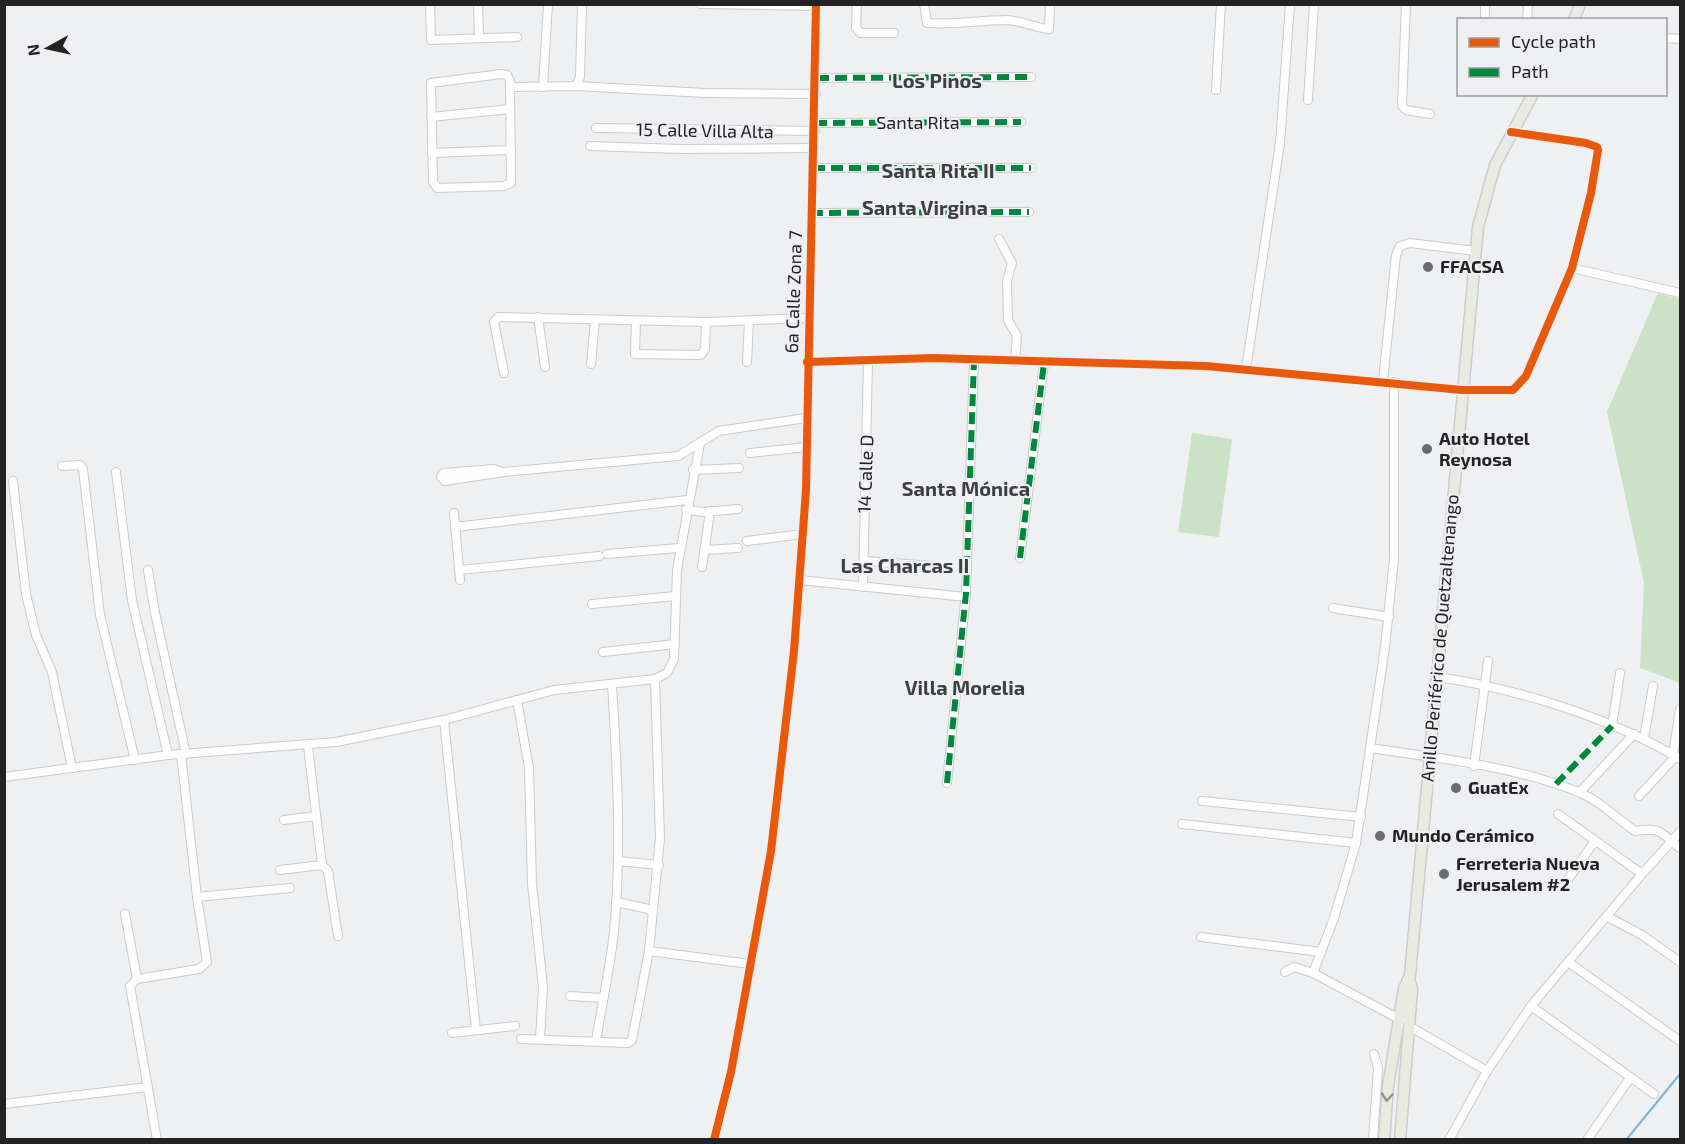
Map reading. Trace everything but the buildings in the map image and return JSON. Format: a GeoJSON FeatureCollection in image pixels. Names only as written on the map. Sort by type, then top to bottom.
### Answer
{"type":"FeatureCollection","features":[{"type":"Feature","properties":{"kind":"highway","name":"Anillo Periférico de Quetzaltenango"},"geometry":{"type":"LineString","coordinates":[[1400,1140],[1405,1023],[1404,989],[1409,979],[1475,251],[1485,194],[1495,165],[1532,96]]}},
{"type":"Feature","properties":{"kind":"highway","name":"Anillo Periférico de Quetzaltenango"},"geometry":{"type":"LineString","coordinates":[[1384,1140],[1392,1065],[1405,1023]]}},
{"type":"Feature","properties":{"kind":"street"},"geometry":{"type":"LineString","coordinates":[[430,4],[431,40],[517,37]]}},
{"type":"Feature","properties":{"kind":"street"},"geometry":{"type":"LineString","coordinates":[[478,4],[479,38]]}},
{"type":"Feature","properties":{"kind":"street"},"geometry":{"type":"LineString","coordinates":[[543,87],[548,4]]}},
{"type":"Feature","properties":{"kind":"street"},"geometry":{"type":"LineString","coordinates":[[576,86],[580,78],[582,4]]}},
{"type":"Feature","properties":{"kind":"street"},"geometry":{"type":"LineString","coordinates":[[701,4],[816,5]]}},
{"type":"Feature","properties":{"kind":"street"},"geometry":{"type":"LineString","coordinates":[[857,4],[856,27],[860,33],[894,33]]}},
{"type":"Feature","properties":{"kind":"street"},"geometry":{"type":"LineString","coordinates":[[924,4],[925,21],[962,24],[1026,21],[1049,29],[1050,4]]}},
{"type":"Feature","properties":{"kind":"street"},"geometry":{"type":"LineString","coordinates":[[1216,90],[1221,4]]}},
{"type":"Feature","properties":{"kind":"street"},"geometry":{"type":"LineString","coordinates":[[1246,369],[1280,143],[1290,4]]}},
{"type":"Feature","properties":{"kind":"street"},"geometry":{"type":"LineString","coordinates":[[1308,100],[1314,4]]}},
{"type":"Feature","properties":{"kind":"street"},"geometry":{"type":"LineString","coordinates":[[1406,4],[1402,106],[1406,110],[1431,114]]}},
{"type":"Feature","properties":{"kind":"street","name":"6a Calle Zona 7"},"geometry":{"type":"LineString","coordinates":[[714,1140],[731,1072],[776,817],[800,580],[817,78],[816,5]]}},
{"type":"Feature","properties":{"kind":"street"},"geometry":{"type":"LineString","coordinates":[[503,74],[508,77],[510,87],[512,181],[504,186],[437,188],[433,184],[430,89],[434,81],[503,74]]}},
{"type":"Feature","properties":{"kind":"street"},"geometry":{"type":"LineString","coordinates":[[817,78],[1030,77]]}},
{"type":"Feature","properties":{"kind":"street"},"geometry":{"type":"LineString","coordinates":[[510,87],[576,86],[705,93],[816,94]]}},
{"type":"Feature","properties":{"kind":"street"},"geometry":{"type":"LineString","coordinates":[[431,117],[510,109]]}},
{"type":"Feature","properties":{"kind":"street","name":"Santa Rita"},"geometry":{"type":"LineString","coordinates":[[815,127],[1021,122]]}},
{"type":"Feature","properties":{"kind":"street","name":"15 Calle Villa Alta"},"geometry":{"type":"LineString","coordinates":[[596,128],[815,127]]}},
{"type":"Feature","properties":{"kind":"street"},"geometry":{"type":"LineString","coordinates":[[807,362],[974,360],[1246,369],[1462,390],[1499,392],[1514,390],[1520,385],[1572,267],[1591,193],[1598,148],[1586,143],[1511,132]]}},
{"type":"Feature","properties":{"kind":"street"},"geometry":{"type":"LineString","coordinates":[[590,146],[681,149],[814,148]]}},
{"type":"Feature","properties":{"kind":"street"},"geometry":{"type":"LineString","coordinates":[[432,153],[511,150]]}},
{"type":"Feature","properties":{"kind":"street"},"geometry":{"type":"LineString","coordinates":[[813,168],[1031,168]]}},
{"type":"Feature","properties":{"kind":"street"},"geometry":{"type":"LineString","coordinates":[[812,213],[1029,212]]}},
{"type":"Feature","properties":{"kind":"street"},"geometry":{"type":"LineString","coordinates":[[999,239],[1012,262],[1007,281],[1008,320],[1017,336],[1015,362]]}},
{"type":"Feature","properties":{"kind":"street"},"geometry":{"type":"LineString","coordinates":[[1383,381],[1396,255],[1400,246],[1410,243],[1475,251]]}},
{"type":"Feature","properties":{"kind":"street"},"geometry":{"type":"LineString","coordinates":[[1572,267],[1680,294]]}},
{"type":"Feature","properties":{"kind":"street"},"geometry":{"type":"LineString","coordinates":[[504,373],[495,319],[538,317],[706,322],[808,318]]}},
{"type":"Feature","properties":{"kind":"street"},"geometry":{"type":"LineString","coordinates":[[538,317],[545,367]]}},
{"type":"Feature","properties":{"kind":"street"},"geometry":{"type":"LineString","coordinates":[[591,364],[594,318]]}},
{"type":"Feature","properties":{"kind":"street"},"geometry":{"type":"LineString","coordinates":[[636,321],[635,354],[701,355],[705,349],[706,322]]}},
{"type":"Feature","properties":{"kind":"street"},"geometry":{"type":"LineString","coordinates":[[747,362],[748,321]]}},
{"type":"Feature","properties":{"kind":"street"},"geometry":{"type":"LineString","coordinates":[[947,783],[966,597],[974,360]]}},
{"type":"Feature","properties":{"kind":"street","name":"14 Calle D"},"geometry":{"type":"LineString","coordinates":[[863,587],[868,361]]}},
{"type":"Feature","properties":{"kind":"street"},"geometry":{"type":"LineString","coordinates":[[1020,558],[1044,363]]}},
{"type":"Feature","properties":{"kind":"street"},"geometry":{"type":"LineString","coordinates":[[1313,973],[1334,918],[1356,843],[1389,617],[1394,559],[1394,382]]}},
{"type":"Feature","properties":{"kind":"street"},"geometry":{"type":"LineString","coordinates":[[503,472],[494,469],[443,473],[441,477],[445,481],[503,472],[678,456],[719,431],[806,418]]}},
{"type":"Feature","properties":{"kind":"street"},"geometry":{"type":"LineString","coordinates":[[4,777],[168,755],[308,746],[444,720],[554,690],[655,679],[664,675],[670,668],[675,645],[680,548],[687,500],[700,443]]}},
{"type":"Feature","properties":{"kind":"street"},"geometry":{"type":"LineString","coordinates":[[750,453],[806,447]]}},
{"type":"Feature","properties":{"kind":"street"},"geometry":{"type":"LineString","coordinates":[[62,466],[80,465],[83,469],[100,615],[135,760]]}},
{"type":"Feature","properties":{"kind":"street"},"geometry":{"type":"LineString","coordinates":[[693,470],[739,468]]}},
{"type":"Feature","properties":{"kind":"street"},"geometry":{"type":"LineString","coordinates":[[116,472],[132,600],[168,755]]}},
{"type":"Feature","properties":{"kind":"street"},"geometry":{"type":"LineString","coordinates":[[13,481],[26,594],[36,635],[52,672],[72,768]]}},
{"type":"Feature","properties":{"kind":"street"},"geometry":{"type":"LineString","coordinates":[[456,527],[687,500]]}},
{"type":"Feature","properties":{"kind":"street"},"geometry":{"type":"LineString","coordinates":[[686,510],[710,511],[738,508]]}},
{"type":"Feature","properties":{"kind":"street"},"geometry":{"type":"LineString","coordinates":[[702,567],[710,511]]}},
{"type":"Feature","properties":{"kind":"street"},"geometry":{"type":"LineString","coordinates":[[454,513],[460,580]]}},
{"type":"Feature","properties":{"kind":"street"},"geometry":{"type":"LineString","coordinates":[[747,541],[803,534]]}},
{"type":"Feature","properties":{"kind":"street"},"geometry":{"type":"LineString","coordinates":[[460,570],[680,548]]}},
{"type":"Feature","properties":{"kind":"street"},"geometry":{"type":"LineString","coordinates":[[705,550],[738,548]]}},
{"type":"Feature","properties":{"kind":"street"},"geometry":{"type":"LineString","coordinates":[[864,561],[934,566]]}},
{"type":"Feature","properties":{"kind":"street"},"geometry":{"type":"LineString","coordinates":[[148,570],[154,612],[184,754],[197,897],[207,948],[206,964],[199,969],[137,979],[131,983],[130,988],[157,1140]]}},
{"type":"Feature","properties":{"kind":"street"},"geometry":{"type":"LineString","coordinates":[[800,580],[966,597]]}},
{"type":"Feature","properties":{"kind":"street"},"geometry":{"type":"LineString","coordinates":[[592,604],[676,596]]}},
{"type":"Feature","properties":{"kind":"street"},"geometry":{"type":"LineString","coordinates":[[1333,608],[1389,617]]}},
{"type":"Feature","properties":{"kind":"street"},"geometry":{"type":"LineString","coordinates":[[603,652],[675,645]]}},
{"type":"Feature","properties":{"kind":"street"},"geometry":{"type":"LineString","coordinates":[[1474,766],[1488,661]]}},
{"type":"Feature","properties":{"kind":"street"},"geometry":{"type":"LineString","coordinates":[[1612,726],[1620,673]]}},
{"type":"Feature","properties":{"kind":"street"},"geometry":{"type":"LineString","coordinates":[[1437,677],[1485,684],[1634,734],[1677,756]]}},
{"type":"Feature","properties":{"kind":"street"},"geometry":{"type":"LineString","coordinates":[[521,1039],[628,1043],[632,1040],[649,951],[659,865],[660,820],[655,679]]}},
{"type":"Feature","properties":{"kind":"street"},"geometry":{"type":"LineString","coordinates":[[596,1041],[616,902],[618,861],[612,684]]}},
{"type":"Feature","properties":{"kind":"street"},"geometry":{"type":"LineString","coordinates":[[1644,738],[1653,686]]}},
{"type":"Feature","properties":{"kind":"street"},"geometry":{"type":"LineString","coordinates":[[517,700],[530,777],[532,884],[543,987],[540,1038]]}},
{"type":"Feature","properties":{"kind":"street"},"geometry":{"type":"LineString","coordinates":[[1639,796],[1677,756],[1680,709]]}},
{"type":"Feature","properties":{"kind":"street"},"geometry":{"type":"LineString","coordinates":[[444,720],[476,1030]]}},
{"type":"Feature","properties":{"kind":"street"},"geometry":{"type":"LineString","coordinates":[[1580,792],[1634,734]]}},
{"type":"Feature","properties":{"kind":"street"},"geometry":{"type":"LineString","coordinates":[[308,746],[322,865],[328,871],[338,936]]}},
{"type":"Feature","properties":{"kind":"street"},"geometry":{"type":"LineString","coordinates":[[1370,748],[1530,777],[1580,792],[1635,831],[1653,828],[1680,848]]}},
{"type":"Feature","properties":{"kind":"street"},"geometry":{"type":"LineString","coordinates":[[1202,801],[1361,817]]}},
{"type":"Feature","properties":{"kind":"street"},"geometry":{"type":"LineString","coordinates":[[1558,814],[1642,873]]}},
{"type":"Feature","properties":{"kind":"street"},"geometry":{"type":"LineString","coordinates":[[284,820],[316,816]]}},
{"type":"Feature","properties":{"kind":"street"},"geometry":{"type":"LineString","coordinates":[[1182,824],[1356,843]]}},
{"type":"Feature","properties":{"kind":"street"},"geometry":{"type":"LineString","coordinates":[[1449,1140],[1487,1071],[1531,1006],[1608,917],[1642,873],[1680,832]]}},
{"type":"Feature","properties":{"kind":"street"},"geometry":{"type":"LineString","coordinates":[[1569,878],[1592,845],[1597,842]]}},
{"type":"Feature","properties":{"kind":"street"},"geometry":{"type":"LineString","coordinates":[[618,861],[659,865]]}},
{"type":"Feature","properties":{"kind":"street"},"geometry":{"type":"LineString","coordinates":[[280,870],[322,865]]}},
{"type":"Feature","properties":{"kind":"street"},"geometry":{"type":"LineString","coordinates":[[197,897],[290,888]]}},
{"type":"Feature","properties":{"kind":"street"},"geometry":{"type":"LineString","coordinates":[[616,902],[654,910]]}},
{"type":"Feature","properties":{"kind":"street"},"geometry":{"type":"LineString","coordinates":[[125,914],[137,979]]}},
{"type":"Feature","properties":{"kind":"street"},"geometry":{"type":"LineString","coordinates":[[1608,917],[1642,935],[1680,962]]}},
{"type":"Feature","properties":{"kind":"street"},"geometry":{"type":"LineString","coordinates":[[1201,937],[1321,952]]}},
{"type":"Feature","properties":{"kind":"street"},"geometry":{"type":"LineString","coordinates":[[649,951],[750,964]]}},
{"type":"Feature","properties":{"kind":"street"},"geometry":{"type":"LineString","coordinates":[[1568,962],[1680,1041]]}},
{"type":"Feature","properties":{"kind":"street"},"geometry":{"type":"LineString","coordinates":[[1285,972],[1294,967],[1313,973],[1487,1071]]}},
{"type":"Feature","properties":{"kind":"street"},"geometry":{"type":"LineString","coordinates":[[570,996],[603,998]]}},
{"type":"Feature","properties":{"kind":"street"},"geometry":{"type":"LineString","coordinates":[[1531,1006],[1654,1094]]}},
{"type":"Feature","properties":{"kind":"street"},"geometry":{"type":"LineString","coordinates":[[452,1033],[515,1026]]}},
{"type":"Feature","properties":{"kind":"street"},"geometry":{"type":"LineString","coordinates":[[1373,1140],[1378,1068],[1374,1054]]}},
{"type":"Feature","properties":{"kind":"street"},"geometry":{"type":"LineString","coordinates":[[1378,1068],[1392,1065]]}},
{"type":"Feature","properties":{"kind":"street"},"geometry":{"type":"LineString","coordinates":[[1587,1140],[1630,1077]]}},
{"type":"Feature","properties":{"kind":"street"},"geometry":{"type":"LineString","coordinates":[[4,1104],[148,1087]]}},
{"type":"Feature","properties":{"kind":"green space"},"geometry":{"type":"Polygon","coordinates":[[[1658,293],[1680,299],[1680,683],[1640,668],[1644,583],[1607,412],[1658,293]]]}},
{"type":"Feature","properties":{"kind":"green space"},"geometry":{"type":"Polygon","coordinates":[[[1192,433],[1232,439],[1219,537],[1178,532],[1192,433]]]}},
{"type":"Feature","properties":{"kind":"waterway"},"geometry":{"type":"LineString","coordinates":[[1626,1140],[1680,1074]]}},
{"type":"Feature","properties":{"kind":"marked path"},"geometry":{"type":"LineString","coordinates":[[817,78],[1031,77]]}},
{"type":"Feature","properties":{"kind":"marked path"},"geometry":{"type":"LineString","coordinates":[[815,123],[1021,122]]}},
{"type":"Feature","properties":{"kind":"marked path"},"geometry":{"type":"LineString","coordinates":[[813,168],[1031,168]]}},
{"type":"Feature","properties":{"kind":"marked path"},"geometry":{"type":"LineString","coordinates":[[811,213],[1029,212]]}},
{"type":"Feature","properties":{"kind":"marked path"},"geometry":{"type":"LineString","coordinates":[[947,783],[966,593],[974,360]]}},
{"type":"Feature","properties":{"kind":"marked path"},"geometry":{"type":"LineString","coordinates":[[1020,558],[1044,363]]}},
{"type":"Feature","properties":{"kind":"marked path"},"geometry":{"type":"LineString","coordinates":[[1556,784],[1612,726]]}},
{"type":"Feature","properties":{"kind":"cycle path"},"geometry":{"type":"LineString","coordinates":[[714,1140],[731,1072],[771,851],[794,651],[806,490],[816,4]]}},
{"type":"Feature","properties":{"kind":"cycle path"},"geometry":{"type":"LineString","coordinates":[[807,362],[933,358],[1206,366],[1462,390],[1513,390],[1526,376],[1572,268],[1591,193],[1598,150],[1597,147],[1586,143],[1511,132]]}},
{"type":"Feature","properties":{"kind":"place","name":"FFACSA"},"geometry":{"type":"Point","coordinates":[1428,267]}},
{"type":"Feature","properties":{"kind":"place","name":"Auto Hotel Reynosa"},"geometry":{"type":"Point","coordinates":[1427,449]}},
{"type":"Feature","properties":{"kind":"place","name":"GuatEx"},"geometry":{"type":"Point","coordinates":[1456,788]}},
{"type":"Feature","properties":{"kind":"place","name":"Mundo Cerámico"},"geometry":{"type":"Point","coordinates":[1380,836]}},
{"type":"Feature","properties":{"kind":"place","name":"Ferreteria Nueva Jerusalem #2"},"geometry":{"type":"Point","coordinates":[1444,874]}},
{"type":"Feature","properties":{"kind":"district","name":"Los Pinos"},"geometry":{"type":"Point","coordinates":[937,81]}},
{"type":"Feature","properties":{"kind":"district","name":"Santa Rita II"},"geometry":{"type":"Point","coordinates":[938,171]}},
{"type":"Feature","properties":{"kind":"district","name":"Santa Virgina"},"geometry":{"type":"Point","coordinates":[925,208]}},
{"type":"Feature","properties":{"kind":"district","name":"Santa Mónica"},"geometry":{"type":"Point","coordinates":[966,489]}},
{"type":"Feature","properties":{"kind":"district","name":"Las Charcas II"},"geometry":{"type":"Point","coordinates":[905,566]}},
{"type":"Feature","properties":{"kind":"district","name":"Villa Morelia"},"geometry":{"type":"Point","coordinates":[965,688]}}]}
